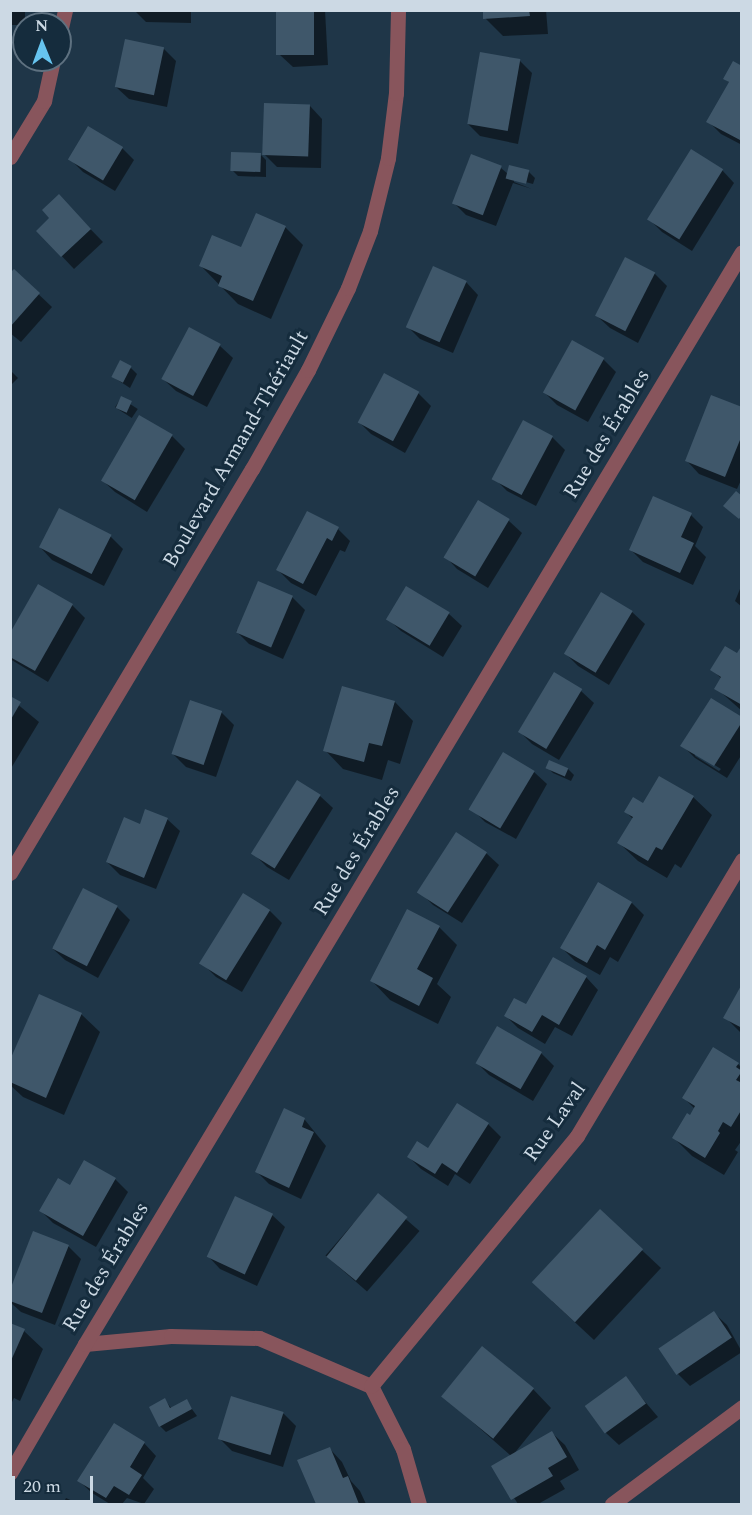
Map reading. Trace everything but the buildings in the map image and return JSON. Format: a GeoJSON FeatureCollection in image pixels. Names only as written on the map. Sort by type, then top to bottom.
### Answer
{"type":"FeatureCollection","features":[{"type":"Feature","properties":{"kind":"street","name":"Boulevard Armand-Thériault"},"geometry":{"type":"LineString","coordinates":[[10,873],[252,469],[308,370],[348,288],[370,231],[388,158],[396,93],[398,10]]}},
{"type":"Feature","properties":{"kind":"street"},"geometry":{"type":"LineString","coordinates":[[10,158],[44,101],[50,72]]}},
{"type":"Feature","properties":{"kind":"street","name":"Rue des Érables"},"geometry":{"type":"LineString","coordinates":[[10,1473],[85,1344],[741,252]]}},
{"type":"Feature","properties":{"kind":"street","name":"Rue Laval"},"geometry":{"type":"LineString","coordinates":[[371,1386],[577,1136],[741,860]]}},
{"type":"Feature","properties":{"kind":"street"},"geometry":{"type":"LineString","coordinates":[[85,1344],[171,1336],[259,1338],[371,1386],[403,1449],[419,1504]]}},
{"type":"Feature","properties":{"kind":"street"},"geometry":{"type":"LineString","coordinates":[[612,1504],[741,1407]]}}]}
